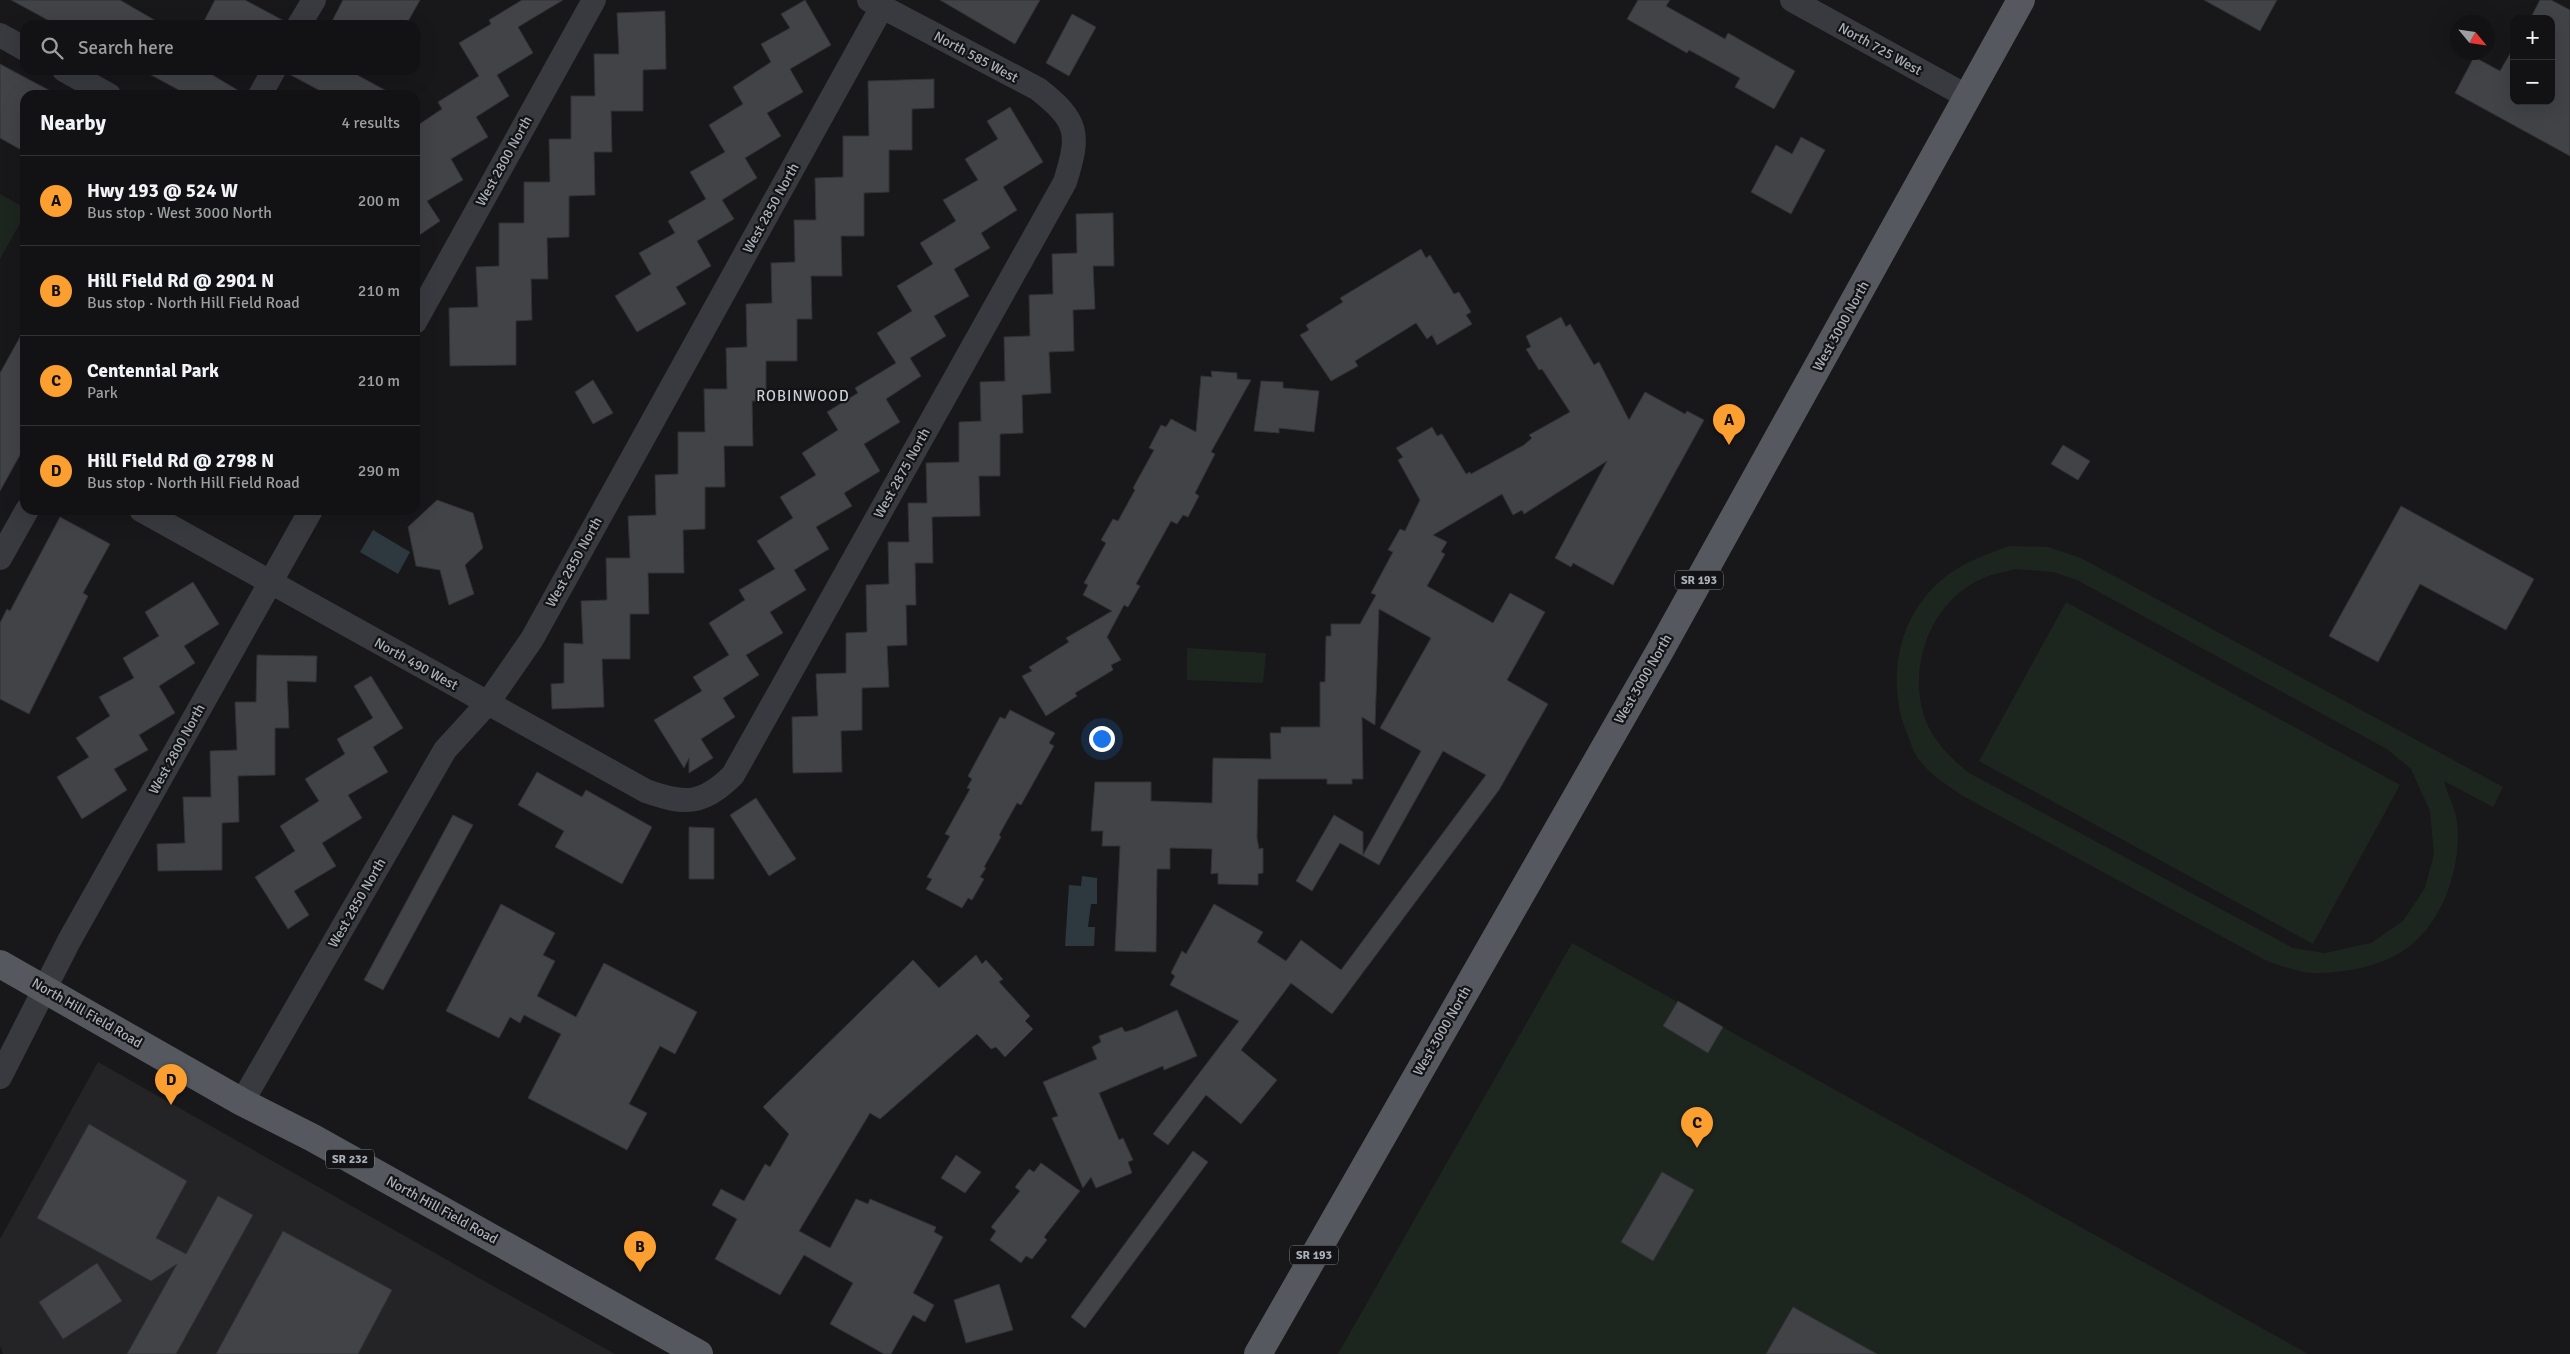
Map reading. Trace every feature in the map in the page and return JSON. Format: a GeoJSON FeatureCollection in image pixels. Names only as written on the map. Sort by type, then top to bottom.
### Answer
{"type":"FeatureCollection","features":[{"type":"Feature","properties":{"kind":"main road","name":"West 3000 North"},"geometry":{"type":"LineString","coordinates":[[1258,1354],[1666,640],[2021,0]]}},
{"type":"Feature","properties":{"kind":"main road","name":"North Hill Field Road"},"geometry":{"type":"LineString","coordinates":[[0,964],[242,1102],[321,1143],[699,1354]]}},
{"type":"Feature","properties":{"kind":"street"},"geometry":{"type":"LineString","coordinates":[[302,20],[314,0]]}},
{"type":"Feature","properties":{"kind":"street","name":"West 2800 North"},"geometry":{"type":"LineString","coordinates":[[420,313],[594,0]]}},
{"type":"Feature","properties":{"kind":"street","name":"North 725 West"},"geometry":{"type":"LineString","coordinates":[[1792,0],[1968,97]]}},
{"type":"Feature","properties":{"kind":"street","name":"North 585 West"},"geometry":{"type":"LineString","coordinates":[[876,4],[1038,90],[1059,105],[1074,126]]}},
{"type":"Feature","properties":{"kind":"street","name":"West 2850 North"},"geometry":{"type":"LineString","coordinates":[[242,1102],[445,750],[487,704],[532,638],[876,4]]}},
{"type":"Feature","properties":{"kind":"street"},"geometry":{"type":"LineString","coordinates":[[0,35],[20,46]]}},
{"type":"Feature","properties":{"kind":"street"},"geometry":{"type":"LineString","coordinates":[[73,75],[100,90]]}},
{"type":"Feature","properties":{"kind":"street"},"geometry":{"type":"LineString","coordinates":[[263,90],[271,75]]}},
{"type":"Feature","properties":{"kind":"street","name":"West 2875 North"},"geometry":{"type":"LineString","coordinates":[[697,799],[719,789],[733,775],[782,688],[1065,182],[1074,154],[1074,126]]}},
{"type":"Feature","properties":{"kind":"street"},"geometry":{"type":"LineString","coordinates":[[0,558],[25,515]]}},
{"type":"Feature","properties":{"kind":"street","name":"North 490 West"},"geometry":{"type":"LineString","coordinates":[[149,515],[646,791],[673,801],[697,799]]}},
{"type":"Feature","properties":{"kind":"street","name":"West 2800 North"},"geometry":{"type":"LineString","coordinates":[[0,1078],[69,941],[308,515]]}},
{"type":"Feature","properties":{"kind":"shaded area"},"geometry":{"type":"Polygon","coordinates":[[[0,194],[20,205],[20,223],[0,259],[0,194]]]}},
{"type":"Feature","properties":{"kind":"shaded area"},"geometry":{"type":"Polygon","coordinates":[[[373,530],[410,552],[398,574],[360,552],[373,530]]]}},
{"type":"Feature","properties":{"kind":"shaded area"},"geometry":{"type":"Polygon","coordinates":[[[2010,546],[2048,547],[2081,558],[2503,787],[2493,807],[2444,781],[2457,821],[2457,855],[2449,889],[2442,905],[2423,933],[2411,945],[2390,958],[2352,970],[2309,973],[2269,962],[1963,796],[1933,774],[1916,755],[1901,715],[1897,694],[1897,672],[1906,630],[1916,610],[1945,577],[1984,555],[2010,546]],[[2016,569],[1983,578],[1961,591],[1946,606],[1934,624],[1925,644],[1920,665],[1919,686],[1922,708],[1929,728],[1952,758],[1969,773],[2293,948],[2325,953],[2371,943],[2403,921],[2425,888],[2434,854],[2430,811],[2411,769],[2387,749],[2077,580],[2053,572],[2016,569]]]}},
{"type":"Feature","properties":{"kind":"shaded area"},"geometry":{"type":"Polygon","coordinates":[[[2066,602],[2400,785],[2313,944],[1979,761],[2066,602]]]}},
{"type":"Feature","properties":{"kind":"shaded area"},"geometry":{"type":"Polygon","coordinates":[[[1187,648],[1266,653],[1263,683],[1187,680],[1187,648]]]}},
{"type":"Feature","properties":{"kind":"shaded area"},"geometry":{"type":"Polygon","coordinates":[[[1082,876],[1097,878],[1097,904],[1091,904],[1088,927],[1095,927],[1094,946],[1065,946],[1069,885],[1081,886],[1082,876]]]}},
{"type":"Feature","properties":{"kind":"shaded area"},"geometry":{"type":"Polygon","coordinates":[[[1572,943],[2308,1354],[1338,1354],[1572,943]]]}},
{"type":"Feature","properties":{"kind":"shaded area"},"geometry":{"type":"Polygon","coordinates":[[[98,1062],[615,1354],[3,1354],[0,1346],[0,1239],[98,1062]]]}},
{"type":"Feature","properties":{"kind":"building"},"geometry":{"type":"Polygon","coordinates":[[[11,0],[120,0],[154,20],[48,20],[11,0]]]}},
{"type":"Feature","properties":{"kind":"building"},"geometry":{"type":"Polygon","coordinates":[[[215,0],[245,0],[282,20],[205,20],[215,0]]]}},
{"type":"Feature","properties":{"kind":"building"},"geometry":{"type":"Polygon","coordinates":[[[343,0],[420,0],[409,20],[333,20],[343,0]]]}},
{"type":"Feature","properties":{"kind":"building"},"geometry":{"type":"Polygon","coordinates":[[[522,0],[563,0],[518,27],[533,53],[497,75],[509,96],[476,117],[488,137],[451,159],[463,180],[427,201],[440,221],[420,235],[420,124],[442,109],[438,102],[479,76],[459,43],[491,24],[489,20],[522,0]]]}},
{"type":"Feature","properties":{"kind":"building"},"geometry":{"type":"Polygon","coordinates":[[[805,0],[831,45],[790,69],[803,92],[767,113],[781,136],[745,158],[757,178],[722,200],[734,219],[697,241],[711,266],[676,287],[686,304],[637,332],[615,296],[651,274],[639,253],[675,233],[668,221],[706,199],[690,172],[725,152],[709,125],[743,104],[733,87],[771,62],[761,44],[790,28],[781,14],[805,0]]]}},
{"type":"Feature","properties":{"kind":"building"},"geometry":{"type":"Polygon","coordinates":[[[940,0],[1040,0],[1015,44],[940,0]]]}},
{"type":"Feature","properties":{"kind":"building"},"geometry":{"type":"Polygon","coordinates":[[[1638,0],[1670,0],[1666,6],[1725,39],[1728,33],[1795,71],[1774,109],[1735,87],[1740,78],[1689,50],[1687,53],[1627,19],[1638,0]]]}},
{"type":"Feature","properties":{"kind":"building"},"geometry":{"type":"Polygon","coordinates":[[[2204,0],[2277,0],[2260,31],[2204,0]]]}},
{"type":"Feature","properties":{"kind":"building"},"geometry":{"type":"Polygon","coordinates":[[[2540,0],[2551,0],[2570,10],[2570,156],[2455,93],[2472,60],[2480,60],[2500,71],[2510,54],[2510,105],[2555,105],[2555,15],[2532,15],[2540,0]]]}},
{"type":"Feature","properties":{"kind":"building"},"geometry":{"type":"Polygon","coordinates":[[[665,11],[666,69],[643,70],[643,111],[611,111],[612,152],[594,152],[595,195],[569,196],[569,237],[547,238],[548,279],[531,279],[532,320],[516,321],[516,365],[450,366],[449,308],[478,307],[476,267],[499,266],[499,223],[524,223],[524,182],[550,182],[549,139],[571,139],[571,96],[595,96],[594,54],[619,54],[617,13],[665,11]]]}},
{"type":"Feature","properties":{"kind":"building"},"geometry":{"type":"Polygon","coordinates":[[[1072,14],[1096,27],[1069,76],[1046,63],[1072,14]]]}},
{"type":"Feature","properties":{"kind":"building"},"geometry":{"type":"Polygon","coordinates":[[[0,64],[49,90],[20,90],[20,149],[0,138],[0,64]]]}},
{"type":"Feature","properties":{"kind":"building"},"geometry":{"type":"Polygon","coordinates":[[[151,75],[212,75],[238,90],[179,90],[151,75]]]}},
{"type":"Feature","properties":{"kind":"building"},"geometry":{"type":"Polygon","coordinates":[[[291,75],[357,75],[385,90],[319,90],[291,75]]]}},
{"type":"Feature","properties":{"kind":"building"},"geometry":{"type":"Polygon","coordinates":[[[934,79],[934,108],[912,109],[912,150],[889,150],[889,192],[864,193],[864,236],[841,236],[842,276],[811,276],[812,319],[797,319],[797,361],[766,361],[766,401],[752,401],[753,446],[724,446],[725,487],[705,487],[705,529],[683,530],[684,573],[648,573],[649,614],[630,614],[630,659],[602,659],[604,707],[552,709],[551,684],[564,683],[564,643],[583,644],[581,601],[607,600],[606,558],[630,558],[628,516],[656,515],[655,475],[678,474],[678,432],[705,432],[704,389],[727,389],[726,348],[747,347],[746,304],[772,303],[771,263],[795,262],[794,220],[816,220],[815,178],[843,177],[843,136],[869,136],[868,81],[934,79]]]}},
{"type":"Feature","properties":{"kind":"building"},"geometry":{"type":"Polygon","coordinates":[[[1010,107],[1043,162],[1003,187],[1017,210],[981,233],[990,248],[954,269],[969,296],[934,316],[946,336],[910,358],[921,376],[886,399],[900,422],[864,444],[880,471],[844,493],[852,506],[816,527],[829,549],[794,570],[806,590],[770,612],[783,633],[746,655],[759,675],[723,698],[735,717],[701,739],[713,758],[689,773],[689,758],[684,768],[654,720],[702,691],[693,677],[729,655],[709,623],[745,600],[739,590],[775,569],[757,541],[793,518],[780,497],[816,475],[802,453],[838,430],[827,412],[858,393],[855,388],[896,363],[877,333],[912,311],[897,286],[933,264],[920,243],[956,221],[943,200],[978,180],[965,159],[998,139],[987,121],[1010,107]]]}},
{"type":"Feature","properties":{"kind":"building"},"geometry":{"type":"Polygon","coordinates":[[[1801,137],[1825,150],[1791,214],[1751,192],[1776,145],[1792,154],[1801,137]]]}},
{"type":"Feature","properties":{"kind":"building"},"geometry":{"type":"Polygon","coordinates":[[[1113,213],[1114,266],[1093,266],[1095,309],[1073,310],[1074,351],[1049,352],[1051,393],[1022,395],[1023,433],[1000,434],[1000,476],[979,476],[980,516],[932,517],[933,563],[915,563],[916,605],[906,605],[907,645],[887,646],[889,687],[862,688],[862,730],[841,731],[842,772],[793,773],[792,717],[818,716],[816,674],[846,673],[846,633],[867,632],[866,585],[889,584],[888,542],[909,542],[908,503],[927,503],[926,463],[959,462],[959,422],[981,421],[980,382],[1005,381],[1004,337],[1030,336],[1029,295],[1053,294],[1052,254],[1077,253],[1076,214],[1113,213]]]}},
{"type":"Feature","properties":{"kind":"building"},"geometry":{"type":"Polygon","coordinates":[[[1421,249],[1426,258],[1430,255],[1454,294],[1459,292],[1471,312],[1466,315],[1472,324],[1437,345],[1432,335],[1427,339],[1416,323],[1355,361],[1358,366],[1331,381],[1300,335],[1309,330],[1306,325],[1343,302],[1340,298],[1421,249]]]}},
{"type":"Feature","properties":{"kind":"building"},"geometry":{"type":"Polygon","coordinates":[[[1561,317],[1566,327],[1570,324],[1594,365],[1599,362],[1629,420],[1645,392],[1685,414],[1687,411],[1704,420],[1613,585],[1573,563],[1571,567],[1555,558],[1607,461],[1524,514],[1522,510],[1513,515],[1502,494],[1433,535],[1447,542],[1441,552],[1445,554],[1427,586],[1493,623],[1510,593],[1545,612],[1507,680],[1548,704],[1499,790],[1332,1014],[1291,983],[1241,1050],[1277,1080],[1241,1124],[1206,1095],[1168,1145],[1153,1134],[1239,1021],[1170,985],[1175,976],[1171,973],[1182,951],[1186,954],[1214,904],[1263,932],[1257,942],[1286,961],[1301,940],[1341,970],[1486,775],[1443,751],[1379,865],[1340,843],[1312,891],[1296,881],[1334,815],[1363,832],[1363,855],[1421,751],[1380,728],[1431,638],[1379,609],[1375,725],[1362,717],[1363,779],[1352,779],[1352,784],[1327,784],[1327,779],[1258,779],[1257,838],[1259,849],[1263,848],[1263,873],[1258,874],[1258,885],[1218,884],[1218,873],[1211,874],[1212,849],[1170,848],[1170,869],[1157,869],[1156,952],[1115,951],[1120,846],[1102,846],[1103,831],[1091,831],[1095,782],[1151,782],[1151,801],[1212,803],[1213,758],[1271,759],[1270,733],[1281,733],[1281,727],[1320,727],[1320,682],[1325,682],[1326,636],[1331,636],[1331,624],[1360,624],[1376,595],[1371,593],[1393,552],[1388,550],[1400,529],[1405,531],[1420,500],[1398,460],[1403,457],[1396,448],[1432,427],[1437,436],[1442,434],[1466,474],[1470,472],[1471,474],[1524,445],[1532,438],[1529,435],[1570,412],[1542,369],[1539,370],[1526,349],[1531,347],[1526,336],[1561,317]]]}},
{"type":"Feature","properties":{"kind":"building"},"geometry":{"type":"Polygon","coordinates":[[[20,337],[20,455],[0,491],[0,373],[20,337]]]}},
{"type":"Feature","properties":{"kind":"building"},"geometry":{"type":"Polygon","coordinates":[[[1211,371],[1237,373],[1237,379],[1251,380],[1211,452],[1215,454],[1195,493],[1199,496],[1188,517],[1183,515],[1177,524],[1171,521],[1136,584],[1140,586],[1128,607],[1124,605],[1107,637],[1121,660],[1111,665],[1113,670],[1075,693],[1077,696],[1046,716],[1022,676],[1032,671],[1029,667],[1069,642],[1066,638],[1112,611],[1083,595],[1088,585],[1084,583],[1106,543],[1101,540],[1113,519],[1118,521],[1135,490],[1133,488],[1154,450],[1149,448],[1161,425],[1166,427],[1171,419],[1196,432],[1201,376],[1212,377],[1211,371]]]}},
{"type":"Feature","properties":{"kind":"building"},"geometry":{"type":"Polygon","coordinates":[[[593,380],[613,413],[593,424],[575,392],[593,380]]]}},
{"type":"Feature","properties":{"kind":"building"},"geometry":{"type":"Polygon","coordinates":[[[1261,381],[1283,382],[1283,388],[1319,391],[1314,432],[1279,428],[1279,433],[1254,431],[1261,381]]]}},
{"type":"Feature","properties":{"kind":"building"},"geometry":{"type":"Polygon","coordinates":[[[2063,445],[2090,461],[2078,480],[2051,464],[2063,445]]]}},
{"type":"Feature","properties":{"kind":"building"},"geometry":{"type":"Polygon","coordinates":[[[437,500],[473,513],[483,548],[465,565],[474,594],[449,605],[440,570],[416,566],[408,527],[437,500]]]}},
{"type":"Feature","properties":{"kind":"building"},"geometry":{"type":"Polygon","coordinates":[[[2401,506],[2534,579],[2506,630],[2420,584],[2378,662],[2329,636],[2401,506]]]}},
{"type":"Feature","properties":{"kind":"building"},"geometry":{"type":"Polygon","coordinates":[[[60,517],[110,544],[83,593],[88,596],[29,714],[0,699],[0,623],[7,609],[10,611],[60,517]]]}},
{"type":"Feature","properties":{"kind":"building"},"geometry":{"type":"Polygon","coordinates":[[[193,582],[219,624],[184,646],[195,663],[159,686],[175,713],[139,735],[148,750],[114,769],[127,790],[82,819],[57,777],[89,757],[76,738],[110,716],[99,697],[134,678],[123,658],[159,636],[145,612],[193,582]]]}},
{"type":"Feature","properties":{"kind":"building"},"geometry":{"type":"Polygon","coordinates":[[[257,655],[317,656],[316,682],[287,681],[289,728],[275,728],[275,775],[238,776],[239,822],[222,823],[222,870],[158,871],[157,844],[185,843],[183,797],[211,797],[210,751],[237,750],[235,702],[256,702],[257,655]]]}},
{"type":"Feature","properties":{"kind":"building"},"geometry":{"type":"Polygon","coordinates":[[[371,676],[403,728],[373,747],[388,772],[348,795],[362,818],[322,843],[336,866],[294,891],[309,915],[288,929],[255,877],[295,851],[280,826],[319,801],[305,779],[345,754],[337,739],[373,718],[354,686],[371,676]]]}},
{"type":"Feature","properties":{"kind":"building"},"geometry":{"type":"Polygon","coordinates":[[[1010,710],[1055,733],[1049,743],[1054,746],[1021,805],[1017,803],[999,835],[1001,837],[980,877],[984,879],[972,900],[968,898],[962,908],[926,889],[932,879],[927,877],[950,836],[945,834],[970,789],[967,788],[972,779],[968,776],[1000,717],[1005,719],[1010,710]]]}},
{"type":"Feature","properties":{"kind":"building"},"geometry":{"type":"Polygon","coordinates":[[[537,772],[582,797],[586,790],[652,827],[622,884],[555,847],[564,831],[518,805],[537,772]]]}},
{"type":"Feature","properties":{"kind":"building"},"geometry":{"type":"Polygon","coordinates":[[[756,798],[796,859],[769,876],[730,815],[756,798]]]}},
{"type":"Feature","properties":{"kind":"building"},"geometry":{"type":"Polygon","coordinates":[[[453,815],[473,825],[383,990],[364,980],[453,815]]]}},
{"type":"Feature","properties":{"kind":"building"},"geometry":{"type":"Polygon","coordinates":[[[689,827],[714,828],[714,879],[689,879],[689,827]]]}},
{"type":"Feature","properties":{"kind":"building"},"geometry":{"type":"Polygon","coordinates":[[[501,904],[555,933],[543,955],[555,961],[537,996],[576,1017],[604,963],[697,1012],[675,1054],[660,1046],[629,1104],[647,1113],[627,1150],[528,1098],[561,1034],[524,1015],[520,1023],[510,1017],[499,1038],[446,1011],[501,904]]]}},
{"type":"Feature","properties":{"kind":"building"},"geometry":{"type":"Polygon","coordinates":[[[976,955],[982,964],[986,960],[1003,979],[999,982],[1030,1016],[1025,1021],[1033,1029],[1005,1057],[996,1047],[991,1049],[977,1034],[880,1119],[870,1113],[799,1231],[830,1248],[856,1199],[868,1204],[870,1199],[936,1227],[934,1232],[943,1237],[913,1293],[934,1305],[925,1322],[913,1315],[891,1354],[884,1354],[830,1324],[853,1283],[804,1255],[780,1295],[715,1259],[737,1219],[712,1205],[721,1189],[744,1201],[765,1164],[770,1167],[789,1134],[763,1107],[913,960],[939,988],[976,955]]]}},
{"type":"Feature","properties":{"kind":"building"},"geometry":{"type":"Polygon","coordinates":[[[1678,1001],[1723,1027],[1708,1053],[1663,1026],[1678,1001]]]}},
{"type":"Feature","properties":{"kind":"building"},"geometry":{"type":"Polygon","coordinates":[[[1177,1010],[1197,1056],[1164,1070],[1163,1066],[1099,1093],[1119,1140],[1123,1138],[1133,1160],[1128,1162],[1132,1173],[1096,1188],[1091,1177],[1083,1188],[1052,1118],[1058,1116],[1043,1082],[1097,1059],[1092,1047],[1101,1042],[1099,1036],[1122,1027],[1125,1032],[1135,1029],[1177,1010]]]}},
{"type":"Feature","properties":{"kind":"building"},"geometry":{"type":"Polygon","coordinates":[[[89,1124],[187,1181],[156,1238],[186,1254],[218,1196],[253,1215],[176,1354],[127,1354],[177,1264],[151,1281],[37,1218],[89,1124]]]}},
{"type":"Feature","properties":{"kind":"building"},"geometry":{"type":"Polygon","coordinates":[[[1193,1151],[1208,1162],[1085,1328],[1071,1317],[1193,1151]]]}},
{"type":"Feature","properties":{"kind":"building"},"geometry":{"type":"Polygon","coordinates":[[[956,1155],[981,1172],[965,1193],[941,1178],[956,1155]]]}},
{"type":"Feature","properties":{"kind":"building"},"geometry":{"type":"Polygon","coordinates":[[[1041,1163],[1080,1191],[1044,1237],[1047,1240],[1032,1259],[1026,1256],[1021,1263],[990,1240],[996,1231],[991,1227],[1020,1191],[1015,1187],[1029,1169],[1034,1172],[1041,1163]]]}},
{"type":"Feature","properties":{"kind":"building"},"geometry":{"type":"Polygon","coordinates":[[[1662,1172],[1694,1190],[1653,1261],[1621,1242],[1662,1172]]]}},
{"type":"Feature","properties":{"kind":"building"},"geometry":{"type":"Polygon","coordinates":[[[283,1231],[392,1290],[358,1354],[216,1354],[283,1231]]]}},
{"type":"Feature","properties":{"kind":"building"},"geometry":{"type":"Polygon","coordinates":[[[97,1263],[122,1301],[63,1339],[39,1302],[97,1263]]]}},
{"type":"Feature","properties":{"kind":"building"},"geometry":{"type":"Polygon","coordinates":[[[999,1284],[1013,1330],[966,1343],[954,1300],[999,1284]]]}},
{"type":"Feature","properties":{"kind":"building"},"geometry":{"type":"Polygon","coordinates":[[[1793,1307],[1877,1354],[1766,1354],[1793,1307]]]}},
{"type":"Feature","properties":{"kind":"place","name":"Hwy 193 @ 524 W"},"geometry":{"type":"Point","coordinates":[1729,445]}},
{"type":"Feature","properties":{"kind":"place","name":"Hill Field Rd @ 2798 N"},"geometry":{"type":"Point","coordinates":[171,1105]}},
{"type":"Feature","properties":{"kind":"place","name":"Centennial Park"},"geometry":{"type":"Point","coordinates":[1697,1148]}},
{"type":"Feature","properties":{"kind":"place","name":"Hill Field Rd @ 2901 N"},"geometry":{"type":"Point","coordinates":[640,1272]}},
{"type":"Feature","properties":{"kind":"district","name":"ROBINWOOD"},"geometry":{"type":"Point","coordinates":[803,396]}}]}
